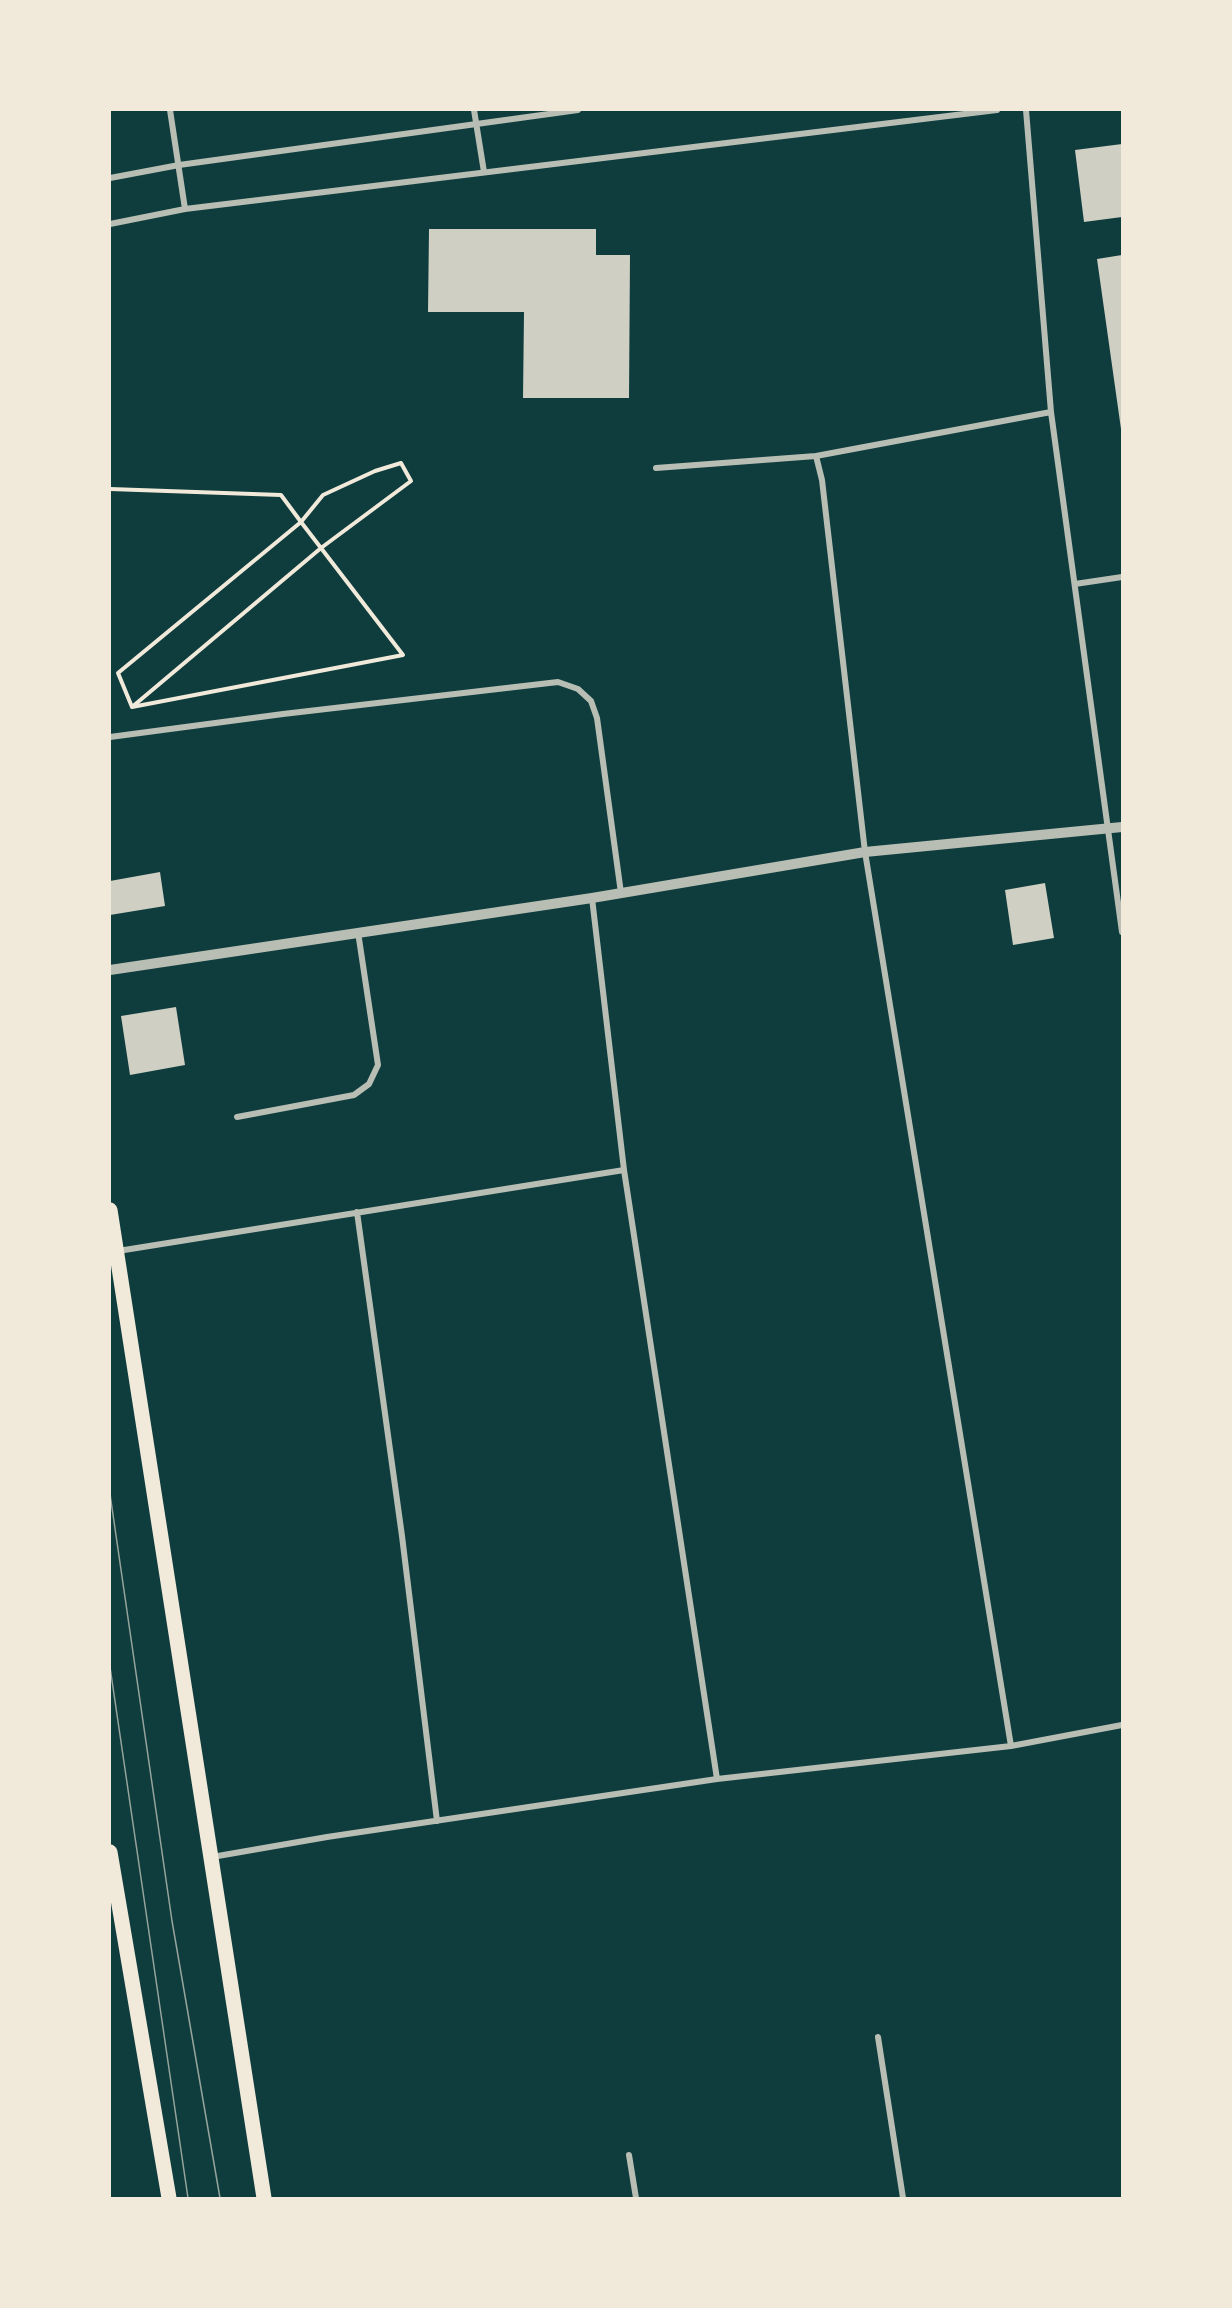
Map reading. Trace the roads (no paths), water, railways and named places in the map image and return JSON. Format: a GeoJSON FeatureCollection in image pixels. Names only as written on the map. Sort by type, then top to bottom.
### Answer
{"type":"FeatureCollection","features":[{"type":"Feature","properties":{"kind":"main road"},"geometry":{"type":"LineString","coordinates":[[110,1210],[264,2199]]}},
{"type":"Feature","properties":{"kind":"main road"},"geometry":{"type":"LineString","coordinates":[[110,1862],[169,2199]]}},
{"type":"Feature","properties":{"kind":"street"},"geometry":{"type":"LineString","coordinates":[[170,110],[185,209]]}},
{"type":"Feature","properties":{"kind":"street"},"geometry":{"type":"LineString","coordinates":[[474,110],[484,172]]}},
{"type":"Feature","properties":{"kind":"street"},"geometry":{"type":"LineString","coordinates":[[110,177],[477,122],[578,110]]}},
{"type":"Feature","properties":{"kind":"street"},"geometry":{"type":"LineString","coordinates":[[110,224],[185,209],[997,110]]}},
{"type":"Feature","properties":{"kind":"street"},"geometry":{"type":"LineString","coordinates":[[1026,110],[1050,412],[1122,932]]}},
{"type":"Feature","properties":{"kind":"street"},"geometry":{"type":"LineString","coordinates":[[656,468],[816,456],[1050,412]]}},
{"type":"Feature","properties":{"kind":"street"},"geometry":{"type":"LineString","coordinates":[[816,456],[822,480],[865,852],[1011,1746]]}},
{"type":"Feature","properties":{"kind":"street"},"geometry":{"type":"LineString","coordinates":[[1075,584],[1122,578]]}},
{"type":"Feature","properties":{"kind":"street"},"geometry":{"type":"LineString","coordinates":[[110,736],[558,682],[578,689],[591,701],[597,718],[621,893]]}},
{"type":"Feature","properties":{"kind":"street"},"geometry":{"type":"LineString","coordinates":[[110,970],[592,898],[865,852],[1122,827]]}},
{"type":"Feature","properties":{"kind":"street"},"geometry":{"type":"LineString","coordinates":[[592,898],[624,1170],[717,1779]]}},
{"type":"Feature","properties":{"kind":"street"},"geometry":{"type":"LineString","coordinates":[[237,1117],[354,1095],[369,1084],[378,1065],[358,932]]}},
{"type":"Feature","properties":{"kind":"street"},"geometry":{"type":"LineString","coordinates":[[116,1252],[624,1170]]}},
{"type":"Feature","properties":{"kind":"street"},"geometry":{"type":"LineString","coordinates":[[357,1212],[401,1525],[437,1821]]}},
{"type":"Feature","properties":{"kind":"street"},"geometry":{"type":"LineString","coordinates":[[210,1858],[327,1837],[717,1779],[1011,1746],[1122,1725]]}},
{"type":"Feature","properties":{"kind":"street"},"geometry":{"type":"LineString","coordinates":[[878,2037],[903,2199]]}},
{"type":"Feature","properties":{"kind":"street"},"geometry":{"type":"LineString","coordinates":[[629,2155],[636,2199]]}},
{"type":"Feature","properties":{"kind":"tram line"},"geometry":{"type":"LineString","coordinates":[[110,1494],[172,1921],[220,2198]]}},
{"type":"Feature","properties":{"kind":"tram line"},"geometry":{"type":"LineString","coordinates":[[110,1667],[188,2198]]}}]}
